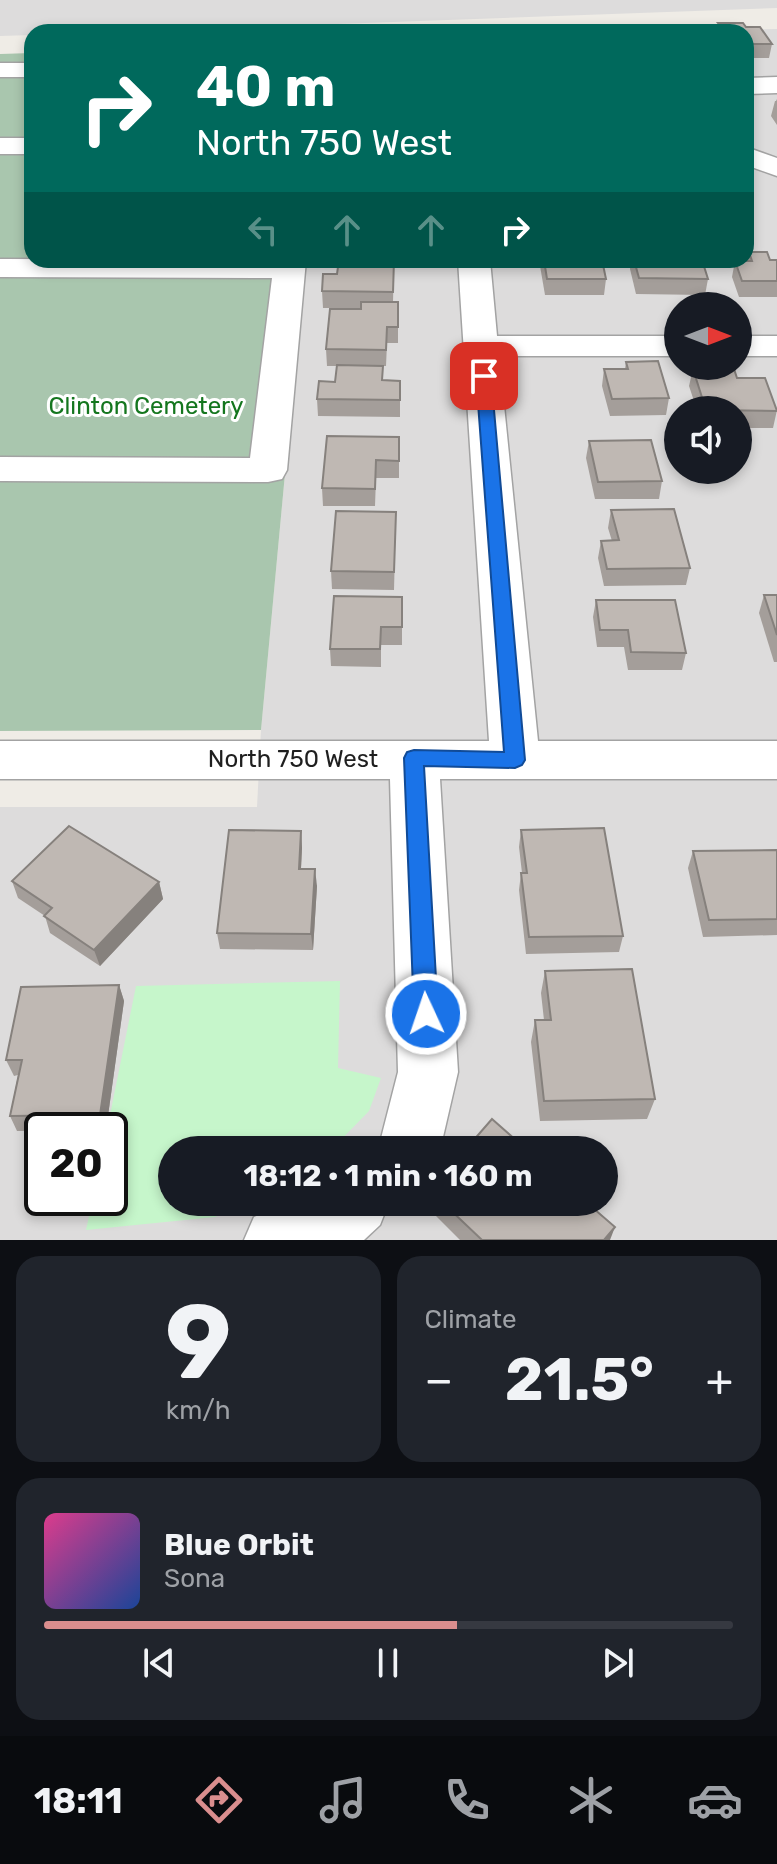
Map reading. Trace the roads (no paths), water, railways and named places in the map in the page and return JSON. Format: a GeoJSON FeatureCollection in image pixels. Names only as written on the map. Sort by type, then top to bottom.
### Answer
{"type":"FeatureCollection","features":[{"type":"Feature","properties":{"kind":"street"},"geometry":{"type":"LineString","coordinates":[[0,70],[24,70]]}},
{"type":"Feature","properties":{"kind":"street"},"geometry":{"type":"LineString","coordinates":[[754,86],[777,85]]}},
{"type":"Feature","properties":{"kind":"street"},"geometry":{"type":"LineString","coordinates":[[0,146],[24,146]]}},
{"type":"Feature","properties":{"kind":"street"},"geometry":{"type":"LineString","coordinates":[[754,158],[777,168]]}},
{"type":"Feature","properties":{"kind":"street"},"geometry":{"type":"LineString","coordinates":[[0,268],[24,268]]}},
{"type":"Feature","properties":{"kind":"street"},"geometry":{"type":"LineString","coordinates":[[0,469],[268,470],[290,268]]}},
{"type":"Feature","properties":{"kind":"street"},"geometry":{"type":"LineString","coordinates":[[475,268],[515,760]]}},
{"type":"Feature","properties":{"kind":"street"},"geometry":{"type":"LineString","coordinates":[[481,346],[664,346]]}},
{"type":"Feature","properties":{"kind":"street"},"geometry":{"type":"LineString","coordinates":[[752,346],[777,346]]}},
{"type":"Feature","properties":{"kind":"street"},"geometry":{"type":"LineString","coordinates":[[412,1136],[428,1072],[414,758]]}},
{"type":"Feature","properties":{"kind":"street","name":"North 750 West"},"geometry":{"type":"LineString","coordinates":[[0,760],[777,760]]}},
{"type":"Feature","properties":{"kind":"street"},"geometry":{"type":"LineString","coordinates":[[277,1240],[343,1216]]}},
{"type":"Feature","properties":{"kind":"park label","name":"Clinton Cemetery"},"geometry":{"type":"Point","coordinates":[146,406]}}]}
